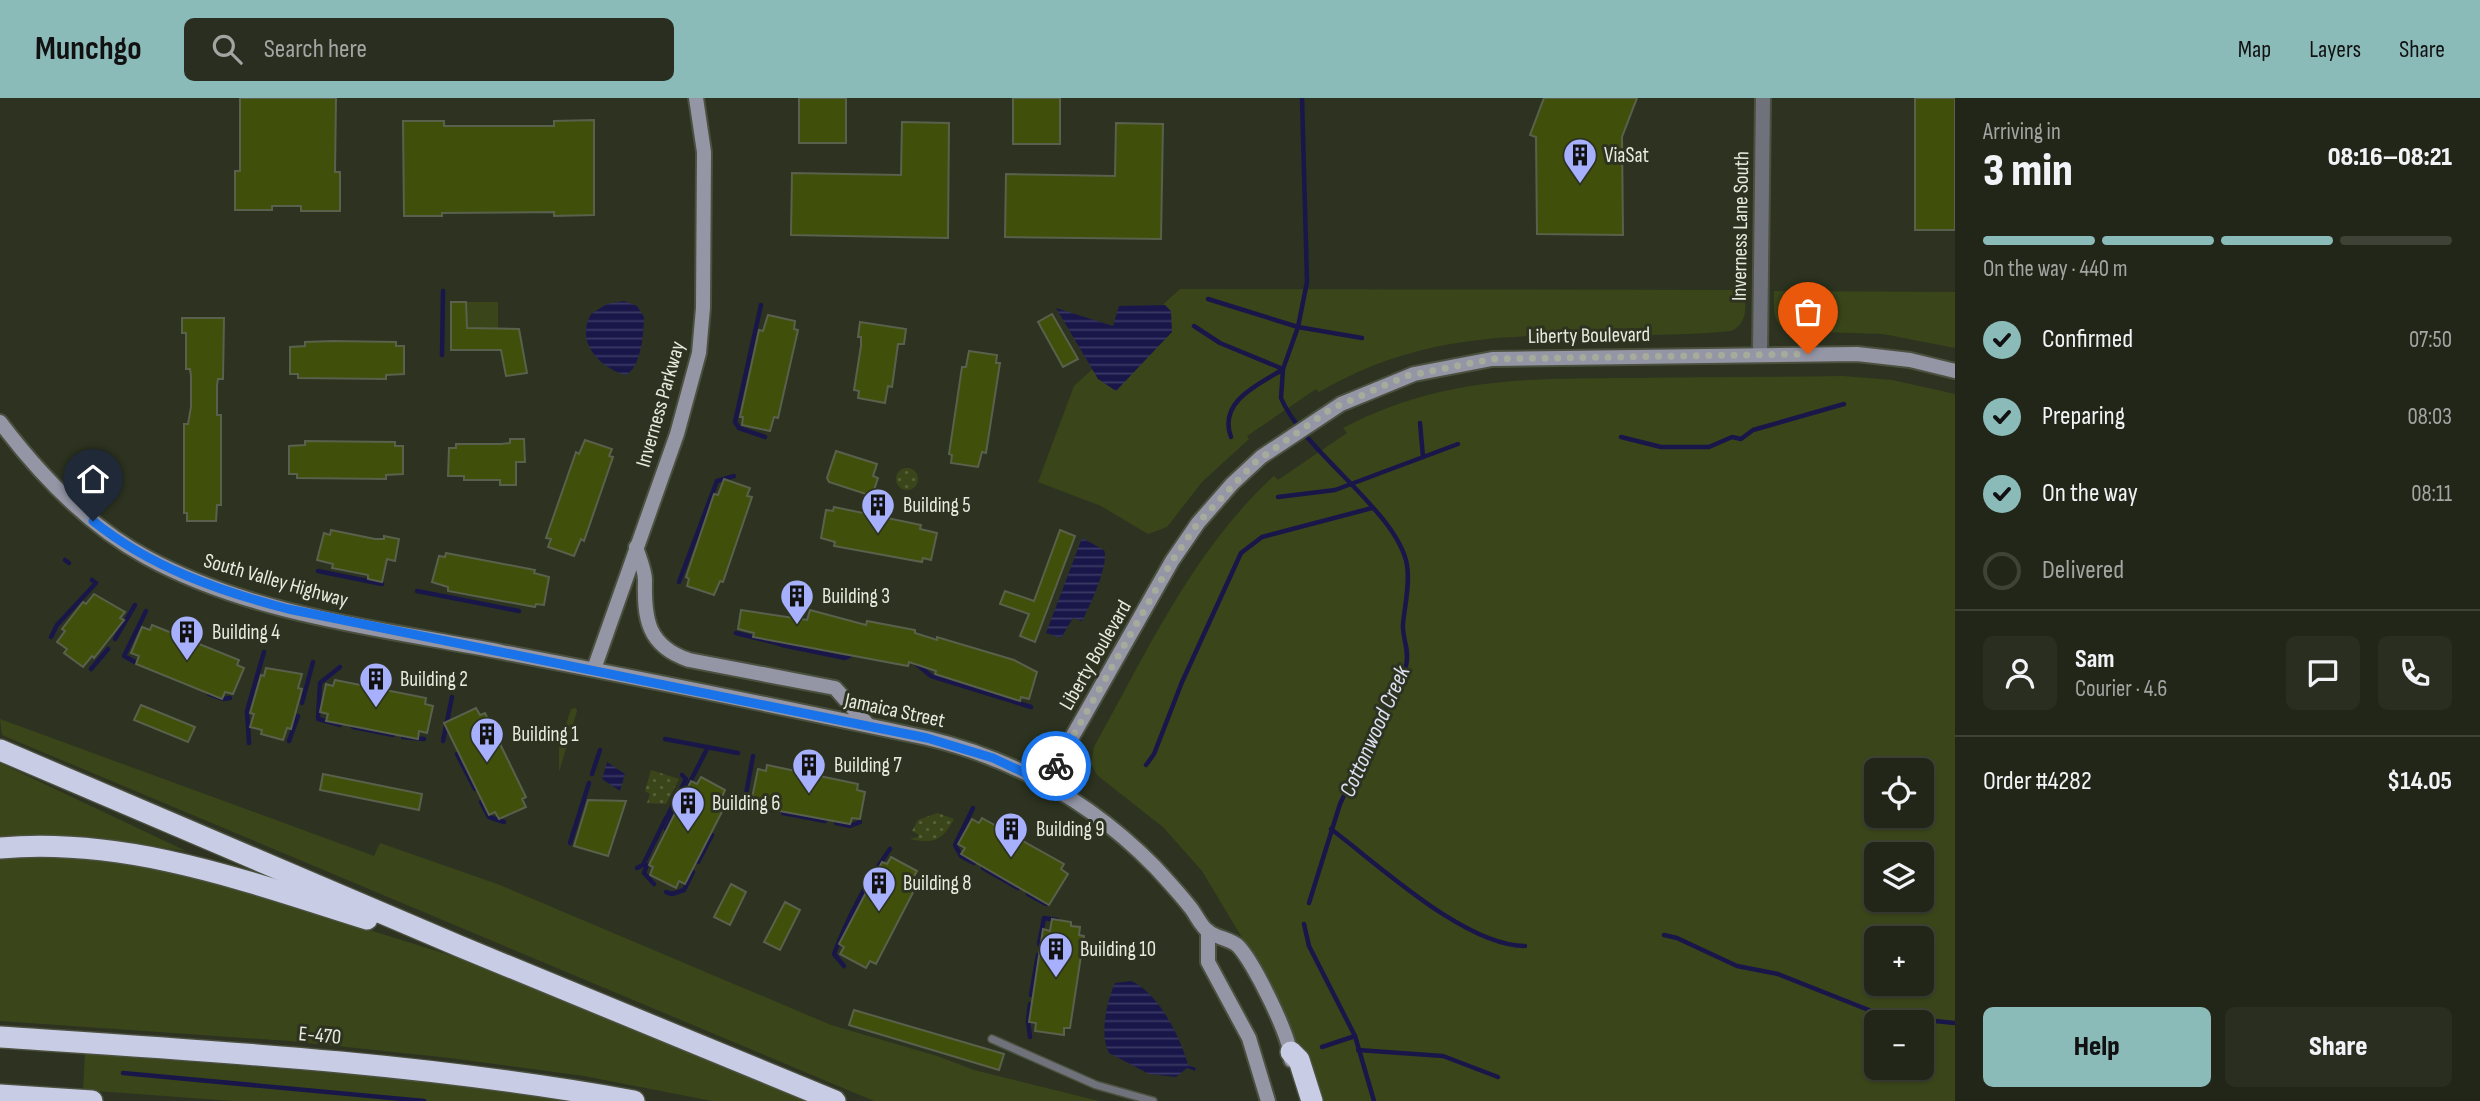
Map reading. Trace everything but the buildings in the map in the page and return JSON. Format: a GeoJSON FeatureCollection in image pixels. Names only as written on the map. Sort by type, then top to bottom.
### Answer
{"type":"FeatureCollection","features":[{"type":"Feature","properties":{"kind":"highway"},"geometry":{"type":"LineString","coordinates":[[0,750],[459,946],[835,1101]]}},
{"type":"Feature","properties":{"kind":"highway"},"geometry":{"type":"LineString","coordinates":[[0,848],[65,847],[160,858],[203,867],[459,946]]}},
{"type":"Feature","properties":{"kind":"highway","name":"E-470"},"geometry":{"type":"LineString","coordinates":[[0,1037],[335,1060],[494,1079],[634,1101]]}},
{"type":"Feature","properties":{"kind":"highway"},"geometry":{"type":"LineString","coordinates":[[1292,1052],[1299,1060],[1312,1101]]}},
{"type":"Feature","properties":{"kind":"highway"},"geometry":{"type":"LineString","coordinates":[[0,1095],[92,1101]]}},
{"type":"Feature","properties":{"kind":"main road","name":"Inverness Parkway"},"geometry":{"type":"LineString","coordinates":[[594,669],[682,418],[701,336],[704,152],[696,98]]}},
{"type":"Feature","properties":{"kind":"main road","name":"Liberty Boulevard"},"geometry":{"type":"LineString","coordinates":[[1046,783],[1179,550],[1225,492],[1261,457],[1331,409],[1390,382],[1439,367],[1481,360],[1760,354],[1867,355],[1920,362],[1955,371]]}},
{"type":"Feature","properties":{"kind":"main road","name":"South Valley Highway"},"geometry":{"type":"LineString","coordinates":[[0,422],[48,480],[83,513],[129,547],[177,572],[267,604],[316,616],[594,669]]}},
{"type":"Feature","properties":{"kind":"main road"},"geometry":{"type":"LineString","coordinates":[[636,547],[645,579],[642,600],[646,618],[654,635],[667,650],[689,660],[835,688],[868,725]]}},
{"type":"Feature","properties":{"kind":"main road","name":"Jamaica Street"},"geometry":{"type":"LineString","coordinates":[[594,669],[868,725],[961,747],[1046,783],[1087,808],[1128,841],[1171,884],[1208,931],[1237,945],[1273,1008],[1292,1052],[1291,1064],[1302,1101]]}},
{"type":"Feature","properties":{"kind":"main road"},"geometry":{"type":"LineString","coordinates":[[1208,931],[1208,962],[1249,1038],[1268,1101]]}},
{"type":"Feature","properties":{"kind":"street","name":"Inverness Lane South"},"geometry":{"type":"LineString","coordinates":[[1760,354],[1763,98]]}},
{"type":"Feature","properties":{"kind":"lane"},"geometry":{"type":"LineString","coordinates":[[992,1039],[1096,1085],[1153,1101]]}},
{"type":"Feature","properties":{"kind":"green space"},"geometry":{"type":"Polygon","coordinates":[[[1180,289],[1745,290],[1745,308],[1741,323],[1731,331],[1521,336],[1421,350],[1370,367],[1319,392],[1316,389],[1247,436],[1249,439],[1202,482],[1167,527],[1148,534],[1101,506],[1038,482],[1074,386],[1180,289]]]}},
{"type":"Feature","properties":{"kind":"green space"},"geometry":{"type":"Polygon","coordinates":[[[1774,291],[1955,292],[1955,348],[1883,334],[1789,331],[1776,319],[1774,291]]]}},
{"type":"Feature","properties":{"kind":"green space"},"geometry":{"type":"Polygon","coordinates":[[[466,302],[498,302],[498,328],[467,328],[466,302]]]}},
{"type":"Feature","properties":{"kind":"green space"},"geometry":{"type":"Polygon","coordinates":[[[1843,376],[1892,380],[1955,394],[1955,1101],[1317,1101],[1282,1004],[1202,871],[1164,828],[1097,775],[1091,764],[1094,747],[1195,569],[1245,505],[1274,476],[1278,480],[1347,433],[1343,428],[1415,398],[1485,384],[1595,378],[1843,376]]]}},
{"type":"Feature","properties":{"kind":"green space"},"geometry":{"type":"Polygon","coordinates":[[[907,468],[915,471],[918,479],[915,487],[907,490],[899,487],[896,479],[899,471],[907,468]]]}},
{"type":"Feature","properties":{"kind":"green space"},"geometry":{"type":"Polygon","coordinates":[[[576,708],[559,772],[559,747],[571,709],[576,708]]]}},
{"type":"Feature","properties":{"kind":"green space"},"geometry":{"type":"Polygon","coordinates":[[[0,719],[374,856],[380,843],[500,885],[831,1025],[937,1056],[974,1070],[1099,1101],[874,1101],[2,735],[0,719]]]}},
{"type":"Feature","properties":{"kind":"green space"},"geometry":{"type":"Polygon","coordinates":[[[0,763],[186,851],[90,837],[0,837],[0,763]]]}},
{"type":"Feature","properties":{"kind":"green space"},"geometry":{"type":"Polygon","coordinates":[[[651,770],[679,779],[666,804],[647,803],[650,794],[645,791],[651,770]]]}},
{"type":"Feature","properties":{"kind":"green space"},"geometry":{"type":"Polygon","coordinates":[[[937,813],[954,819],[941,836],[931,841],[910,839],[918,837],[918,834],[912,831],[918,820],[937,813]]]}},
{"type":"Feature","properties":{"kind":"green space"},"geometry":{"type":"Polygon","coordinates":[[[52,854],[168,867],[478,964],[804,1101],[712,1101],[584,1076],[450,1058],[290,1041],[0,1021],[0,856],[52,854]]]}},
{"type":"Feature","properties":{"kind":"green space"},"geometry":{"type":"Polygon","coordinates":[[[85,1054],[385,1077],[570,1101],[233,1101],[83,1090],[85,1054]]]}},
{"type":"Feature","properties":{"kind":"shaded area"},"geometry":{"type":"Polygon","coordinates":[[[624,301],[637,306],[644,317],[638,358],[635,366],[625,375],[599,360],[592,352],[586,334],[591,314],[607,304],[624,301]]]}},
{"type":"Feature","properties":{"kind":"shaded area"},"geometry":{"type":"Polygon","coordinates":[[[1165,305],[1171,311],[1172,332],[1116,391],[1098,379],[1056,308],[1113,326],[1119,306],[1165,305]]]}},
{"type":"Feature","properties":{"kind":"shaded area"},"geometry":{"type":"Polygon","coordinates":[[[1082,538],[1104,550],[1104,565],[1082,621],[1073,618],[1061,638],[1046,633],[1082,538]]]}},
{"type":"Feature","properties":{"kind":"shaded area"},"geometry":{"type":"Polygon","coordinates":[[[607,762],[625,774],[620,791],[602,779],[607,762]]]}},
{"type":"Feature","properties":{"kind":"shaded area"},"geometry":{"type":"Polygon","coordinates":[[[1131,981],[1159,1005],[1174,1029],[1188,1065],[1196,1068],[1195,1071],[1187,1068],[1176,1077],[1149,1074],[1109,1053],[1104,1028],[1109,999],[1115,983],[1131,981]]]}},
{"type":"Feature","properties":{"kind":"waterway","name":"Cottonwood Creek"},"geometry":{"type":"LineString","coordinates":[[1302,98],[1307,282],[1298,327],[1283,369],[1281,398],[1292,418],[1309,439],[1387,524],[1400,545],[1407,565],[1408,579],[1403,624],[1406,666],[1340,804],[1309,903]]}},
{"type":"Feature","properties":{"kind":"waterway"},"geometry":{"type":"LineString","coordinates":[[442,355],[443,291]]}},
{"type":"Feature","properties":{"kind":"waterway"},"geometry":{"type":"LineString","coordinates":[[1208,299],[1298,327],[1362,338]]}},
{"type":"Feature","properties":{"kind":"waterway"},"geometry":{"type":"LineString","coordinates":[[761,305],[735,422],[739,428],[765,437]]}},
{"type":"Feature","properties":{"kind":"waterway"},"geometry":{"type":"LineString","coordinates":[[1194,326],[1220,343],[1283,369]]}},
{"type":"Feature","properties":{"kind":"waterway"},"geometry":{"type":"LineString","coordinates":[[1231,437],[1228,425],[1235,404],[1251,389],[1282,370]]}},
{"type":"Feature","properties":{"kind":"waterway"},"geometry":{"type":"LineString","coordinates":[[1621,437],[1661,447],[1709,447],[1732,437],[1741,439],[1753,430],[1844,404]]}},
{"type":"Feature","properties":{"kind":"waterway"},"geometry":{"type":"LineString","coordinates":[[1420,423],[1423,457]]}},
{"type":"Feature","properties":{"kind":"waterway"},"geometry":{"type":"LineString","coordinates":[[1278,497],[1335,490],[1458,444]]}},
{"type":"Feature","properties":{"kind":"waterway"},"geometry":{"type":"LineString","coordinates":[[679,582],[717,481],[734,476]]}},
{"type":"Feature","properties":{"kind":"waterway"},"geometry":{"type":"LineString","coordinates":[[1146,765],[1154,754],[1182,682],[1241,553],[1262,537],[1372,508]]}},
{"type":"Feature","properties":{"kind":"waterway"},"geometry":{"type":"LineString","coordinates":[[65,560],[69,563]]}},
{"type":"Feature","properties":{"kind":"waterway"},"geometry":{"type":"LineString","coordinates":[[318,571],[382,584]]}},
{"type":"Feature","properties":{"kind":"waterway"},"geometry":{"type":"LineString","coordinates":[[51,637],[57,625],[96,583],[92,580]]}},
{"type":"Feature","properties":{"kind":"waterway"},"geometry":{"type":"LineString","coordinates":[[417,591],[519,611]]}},
{"type":"Feature","properties":{"kind":"waterway"},"geometry":{"type":"LineString","coordinates":[[115,639],[135,605]]}},
{"type":"Feature","properties":{"kind":"waterway"},"geometry":{"type":"LineString","coordinates":[[135,662],[124,656],[146,611]]}},
{"type":"Feature","properties":{"kind":"waterway"},"geometry":{"type":"LineString","coordinates":[[736,633],[780,644]]}},
{"type":"Feature","properties":{"kind":"waterway"},"geometry":{"type":"LineString","coordinates":[[782,645],[845,658],[855,653]]}},
{"type":"Feature","properties":{"kind":"waterway"},"geometry":{"type":"LineString","coordinates":[[91,669],[108,649]]}},
{"type":"Feature","properties":{"kind":"waterway"},"geometry":{"type":"LineString","coordinates":[[249,743],[247,711],[264,652]]}},
{"type":"Feature","properties":{"kind":"waterway"},"geometry":{"type":"LineString","coordinates":[[302,703],[313,662]]}},
{"type":"Feature","properties":{"kind":"waterway"},"geometry":{"type":"LineString","coordinates":[[914,662],[931,676],[1031,707]]}},
{"type":"Feature","properties":{"kind":"waterway"},"geometry":{"type":"LineString","coordinates":[[340,667],[320,683],[318,719],[340,725]]}},
{"type":"Feature","properties":{"kind":"waterway"},"geometry":{"type":"LineString","coordinates":[[209,694],[223,699],[230,698]]}},
{"type":"Feature","properties":{"kind":"waterway"},"geometry":{"type":"LineString","coordinates":[[443,741],[452,697]]}},
{"type":"Feature","properties":{"kind":"waterway"},"geometry":{"type":"LineString","coordinates":[[289,741],[298,716]]}},
{"type":"Feature","properties":{"kind":"waterway"},"geometry":{"type":"LineString","coordinates":[[353,727],[393,735]]}},
{"type":"Feature","properties":{"kind":"waterway"},"geometry":{"type":"LineString","coordinates":[[403,737],[424,739]]}},
{"type":"Feature","properties":{"kind":"waterway"},"geometry":{"type":"LineString","coordinates":[[665,739],[738,753]]}},
{"type":"Feature","properties":{"kind":"waterway"},"geometry":{"type":"LineString","coordinates":[[666,829],[708,747]]}},
{"type":"Feature","properties":{"kind":"waterway"},"geometry":{"type":"LineString","coordinates":[[592,774],[600,750]]}},
{"type":"Feature","properties":{"kind":"waterway"},"geometry":{"type":"LineString","coordinates":[[457,754],[475,789]]}},
{"type":"Feature","properties":{"kind":"waterway"},"geometry":{"type":"LineString","coordinates":[[753,756],[745,800],[773,810]]}},
{"type":"Feature","properties":{"kind":"waterway"},"geometry":{"type":"LineString","coordinates":[[667,817],[686,779],[682,775]]}},
{"type":"Feature","properties":{"kind":"waterway"},"geometry":{"type":"LineString","coordinates":[[570,843],[589,783]]}},
{"type":"Feature","properties":{"kind":"waterway"},"geometry":{"type":"LineString","coordinates":[[481,802],[489,817],[504,822]]}},
{"type":"Feature","properties":{"kind":"waterway"},"geometry":{"type":"LineString","coordinates":[[973,808],[955,845],[961,856],[974,863]]}},
{"type":"Feature","properties":{"kind":"waterway"},"geometry":{"type":"LineString","coordinates":[[783,813],[825,821]]}},
{"type":"Feature","properties":{"kind":"waterway"},"geometry":{"type":"LineString","coordinates":[[637,868],[643,865],[666,818]]}},
{"type":"Feature","properties":{"kind":"waterway"},"geometry":{"type":"LineString","coordinates":[[836,823],[850,826],[860,822]]}},
{"type":"Feature","properties":{"kind":"waterway"},"geometry":{"type":"LineString","coordinates":[[1331,829],[1398,882],[1450,918],[1476,933],[1501,942],[1525,946]]}},
{"type":"Feature","properties":{"kind":"waterway"},"geometry":{"type":"LineString","coordinates":[[698,862],[712,835]]}},
{"type":"Feature","properties":{"kind":"waterway"},"geometry":{"type":"LineString","coordinates":[[844,966],[834,954],[845,926],[890,849]]}},
{"type":"Feature","properties":{"kind":"waterway"},"geometry":{"type":"LineString","coordinates":[[647,865],[644,873],[654,884]]}},
{"type":"Feature","properties":{"kind":"waterway"},"geometry":{"type":"LineString","coordinates":[[983,868],[1018,888]]}},
{"type":"Feature","properties":{"kind":"waterway"},"geometry":{"type":"LineString","coordinates":[[666,892],[672,894],[684,890],[693,872]]}},
{"type":"Feature","properties":{"kind":"waterway"},"geometry":{"type":"LineString","coordinates":[[1028,894],[1046,904]]}},
{"type":"Feature","properties":{"kind":"waterway"},"geometry":{"type":"LineString","coordinates":[[1039,944],[1044,918],[1057,920]]}},
{"type":"Feature","properties":{"kind":"waterway","name":"Cottonwood Creek"},"geometry":{"type":"LineString","coordinates":[[1304,924],[1309,946],[1355,1036],[1374,1101]]}},
{"type":"Feature","properties":{"kind":"waterway"},"geometry":{"type":"LineString","coordinates":[[1664,935],[1677,938],[1737,966],[1778,974],[1884,1016],[1955,1023]]}},
{"type":"Feature","properties":{"kind":"waterway"},"geometry":{"type":"LineString","coordinates":[[1031,995],[1038,955]]}},
{"type":"Feature","properties":{"kind":"waterway"},"geometry":{"type":"LineString","coordinates":[[1030,1004],[1030,1037]]}},
{"type":"Feature","properties":{"kind":"waterway"},"geometry":{"type":"LineString","coordinates":[[1322,1047],[1355,1036]]}},
{"type":"Feature","properties":{"kind":"waterway"},"geometry":{"type":"LineString","coordinates":[[1358,1050],[1443,1056],[1498,1077]]}},
{"type":"Feature","properties":{"kind":"waterway"},"geometry":{"type":"LineString","coordinates":[[123,1073],[424,1101]]}},
{"type":"Feature","properties":{"kind":"way so far"},"geometry":{"type":"LineString","coordinates":[[1056,766],[1172,561],[1198,523],[1254,463],[1283,440],[1331,409],[1406,376],[1439,367],[1492,359],[1538,356],[1808,354]]}},
{"type":"Feature","properties":{"kind":"place","name":"ViaSat"},"geometry":{"type":"Point","coordinates":[1580,185]}},
{"type":"Feature","properties":{"kind":"place","name":"Building 5"},"geometry":{"type":"Point","coordinates":[878,535]}},
{"type":"Feature","properties":{"kind":"place","name":"Building 3"},"geometry":{"type":"Point","coordinates":[797,626]}},
{"type":"Feature","properties":{"kind":"place","name":"Building 4"},"geometry":{"type":"Point","coordinates":[187,662]}},
{"type":"Feature","properties":{"kind":"place","name":"Building 2"},"geometry":{"type":"Point","coordinates":[376,709]}},
{"type":"Feature","properties":{"kind":"place","name":"Building 1"},"geometry":{"type":"Point","coordinates":[487,764]}},
{"type":"Feature","properties":{"kind":"place","name":"Building 7"},"geometry":{"type":"Point","coordinates":[809,795]}},
{"type":"Feature","properties":{"kind":"place","name":"Building 6"},"geometry":{"type":"Point","coordinates":[688,833]}},
{"type":"Feature","properties":{"kind":"place","name":"Building 9"},"geometry":{"type":"Point","coordinates":[1011,859]}},
{"type":"Feature","properties":{"kind":"place","name":"Building 8"},"geometry":{"type":"Point","coordinates":[879,913]}},
{"type":"Feature","properties":{"kind":"place","name":"Building 10"},"geometry":{"type":"Point","coordinates":[1056,979]}},
{"type":"Feature","properties":{"kind":"route"},"geometry":{"type":"LineString","coordinates":[[93,521],[129,547],[163,566],[267,604],[391,632],[594,669],[927,738],[993,758],[1046,783],[1056,766]]}}]}
